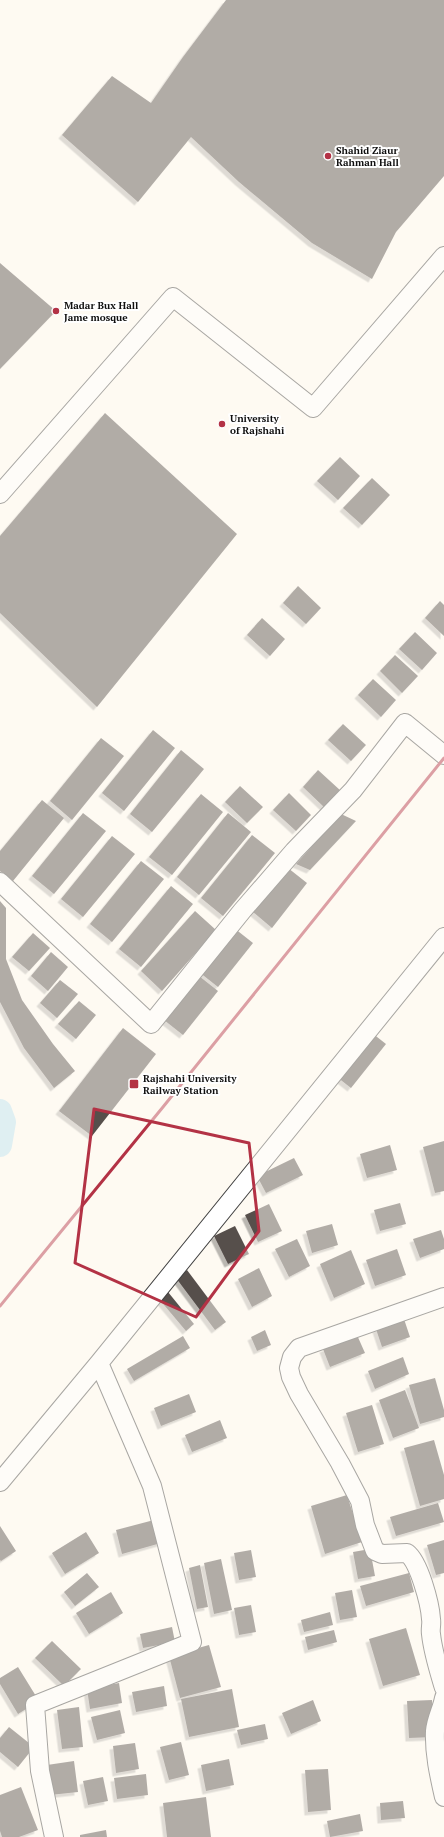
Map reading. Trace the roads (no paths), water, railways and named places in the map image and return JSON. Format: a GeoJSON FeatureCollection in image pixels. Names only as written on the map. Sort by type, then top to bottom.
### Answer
{"type":"FeatureCollection","features":[{"type":"Feature","properties":{"kind":"street"},"geometry":{"type":"LineString","coordinates":[[0,494],[173,298],[313,408],[444,256]]}},
{"type":"Feature","properties":{"kind":"street"},"geometry":{"type":"LineString","coordinates":[[0,882],[151,1024],[242,910],[294,851],[353,790],[406,723],[444,755]]}},
{"type":"Feature","properties":{"kind":"street"},"geometry":{"type":"LineString","coordinates":[[0,1482],[99,1363],[444,937]]}},
{"type":"Feature","properties":{"kind":"street"},"geometry":{"type":"LineString","coordinates":[[444,1297],[299,1348],[292,1357],[289,1368],[299,1394],[340,1463],[360,1501],[365,1525],[375,1551],[382,1554],[408,1553],[415,1561],[428,1601],[431,1619],[430,1633],[444,1688]]}},
{"type":"Feature","properties":{"kind":"street"},"geometry":{"type":"LineString","coordinates":[[54,1837],[40,1771],[35,1705],[192,1642],[152,1486],[99,1363]]}},
{"type":"Feature","properties":{"kind":"street"},"geometry":{"type":"LineString","coordinates":[[444,1698],[438,1714],[435,1731],[437,1765],[444,1797]]}},
{"type":"Feature","properties":{"kind":"waterway"},"geometry":{"type":"LineString","coordinates":[[0,1111],[4,1122],[0,1145]]}},
{"type":"Feature","properties":{"kind":"railway"},"geometry":{"type":"LineString","coordinates":[[0,1306],[163,1107],[444,758]]}},
{"type":"Feature","properties":{"kind":"place","name":"Shahid Ziaur Rahman Hall"},"geometry":{"type":"Point","coordinates":[328,156]}},
{"type":"Feature","properties":{"kind":"place","name":"Madar Bux Hall Jame mosque"},"geometry":{"type":"Point","coordinates":[56,311]}},
{"type":"Feature","properties":{"kind":"place","name":"University of Rajshahi"},"geometry":{"type":"Point","coordinates":[222,424]}},
{"type":"Feature","properties":{"kind":"place","name":"Rajshahi University Railway Station"},"geometry":{"type":"Point","coordinates":[134,1084]}}]}
